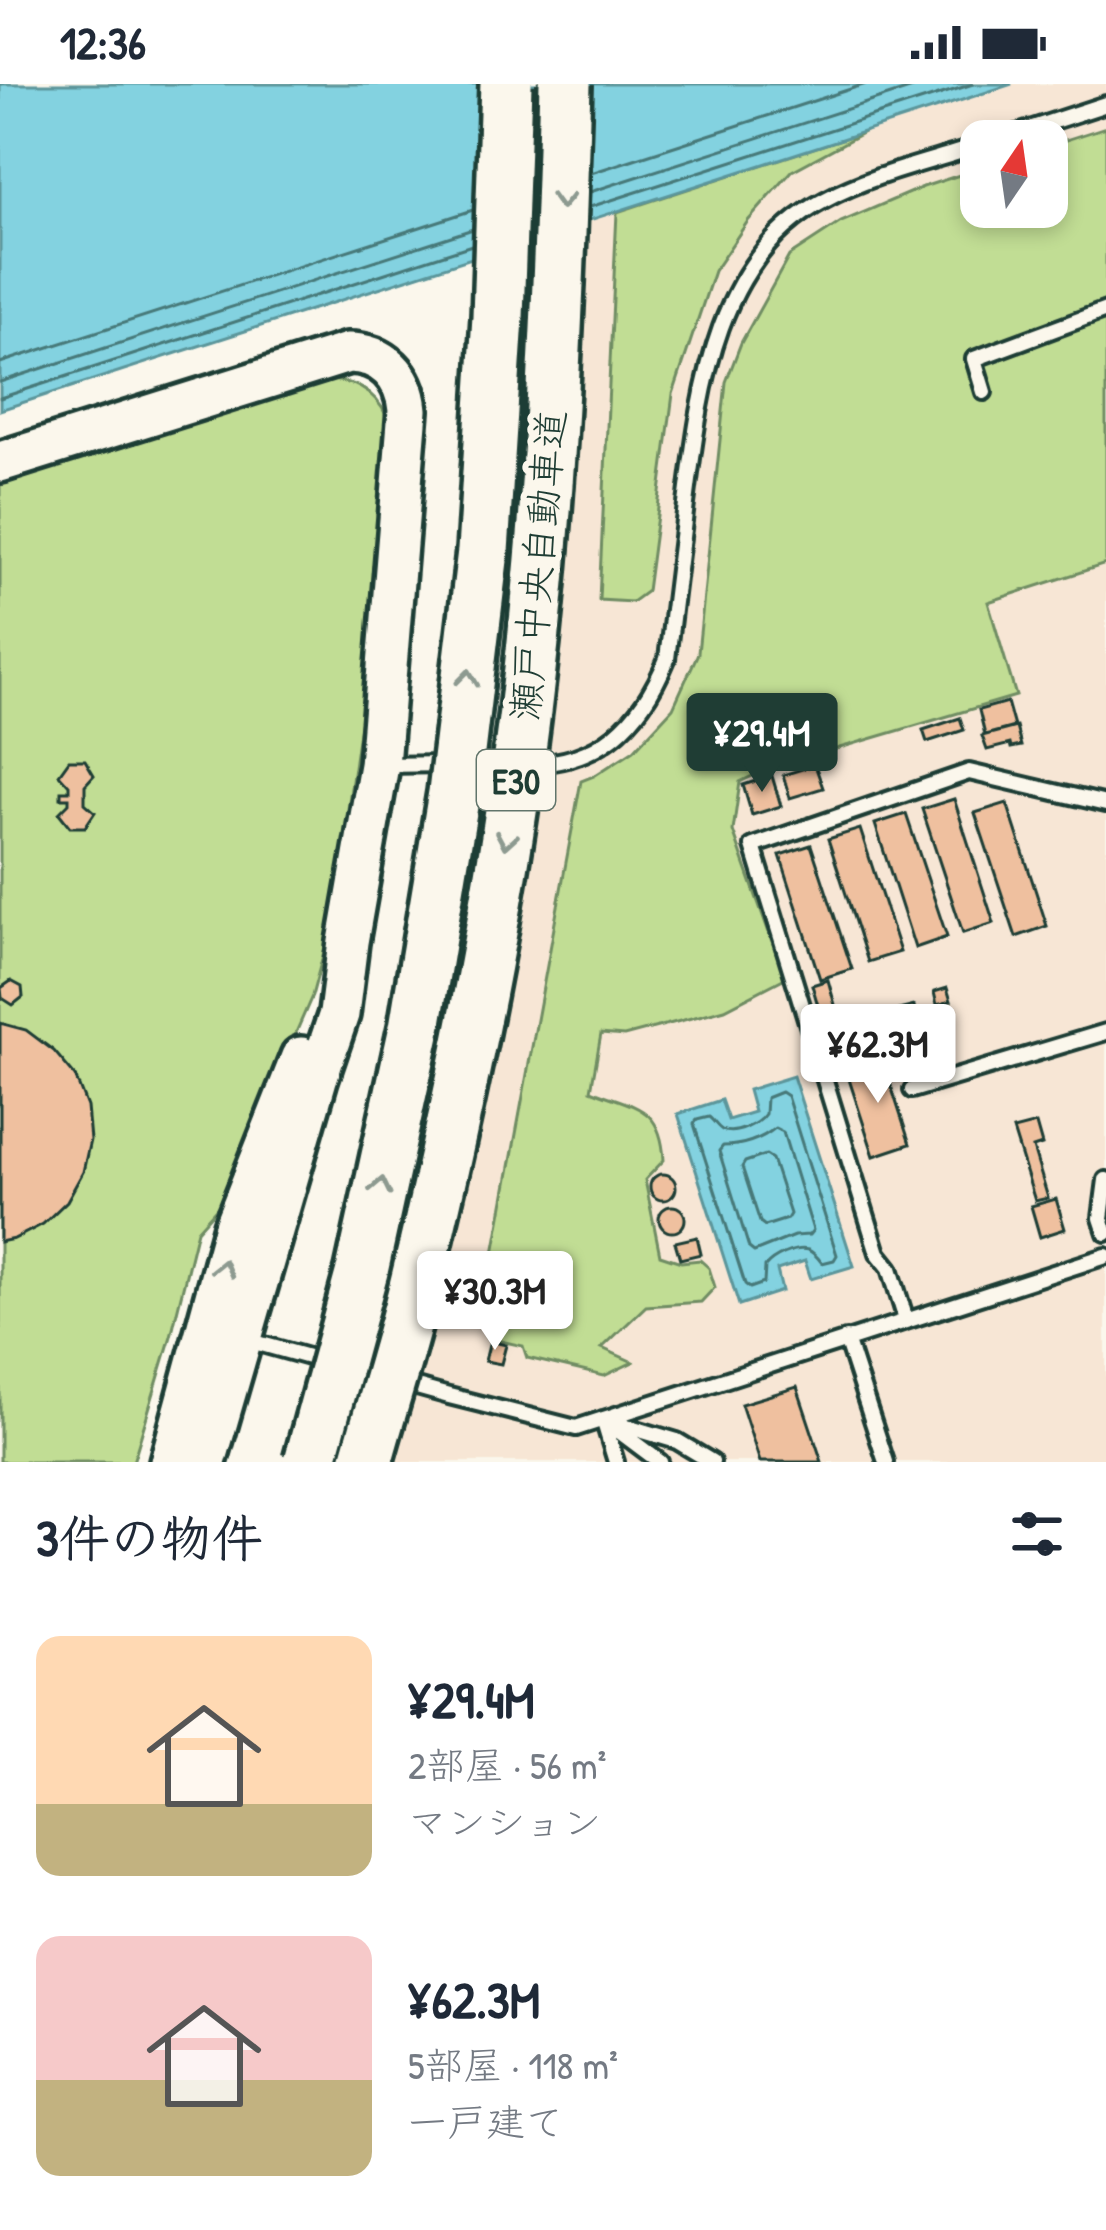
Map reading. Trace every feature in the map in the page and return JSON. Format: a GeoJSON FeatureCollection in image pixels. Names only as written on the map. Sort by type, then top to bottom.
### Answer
{"type":"FeatureCollection","features":[{"type":"Feature","properties":{"kind":"highway","name":"瀬戸中央自動車道"},"geometry":{"type":"LineString","coordinates":[[310,1462],[362,1271],[416,1028],[454,793],[483,551],[506,84]]}},
{"type":"Feature","properties":{"kind":"highway","name":"瀬戸中央自動車道"},"geometry":{"type":"LineString","coordinates":[[366,1462],[420,1267],[469,1042],[513,798],[542,556],[558,326],[566,84]]}},
{"type":"Feature","properties":{"kind":"street"},"geometry":{"type":"LineString","coordinates":[[0,462],[338,355],[358,353],[383,362],[401,382],[408,410],[379,765],[348,942],[234,1226],[225,1335],[206,1462]]}},
{"type":"Feature","properties":{"kind":"street"},"geometry":{"type":"LineString","coordinates":[[170,1462],[225,1335]]}},
{"type":"Feature","properties":{"kind":"lane"},"geometry":{"type":"LineString","coordinates":[[1057,120],[1106,104]]}},
{"type":"Feature","properties":{"kind":"lane"},"geometry":{"type":"LineString","coordinates":[[493,764],[550,764],[577,757],[618,734],[656,686],[667,659],[697,414],[727,310],[746,275],[769,245],[823,200],[960,152]]}},
{"type":"Feature","properties":{"kind":"lane"},"geometry":{"type":"LineString","coordinates":[[984,392],[974,359],[1106,310]]}},
{"type":"Feature","properties":{"kind":"lane"},"geometry":{"type":"LineString","coordinates":[[379,765],[470,764]]}},
{"type":"Feature","properties":{"kind":"lane"},"geometry":{"type":"LineString","coordinates":[[906,1319],[890,1268],[878,1252],[753,846],[969,772],[1106,804]]}},
{"type":"Feature","properties":{"kind":"lane"},"geometry":{"type":"LineString","coordinates":[[912,1090],[1106,1032]]}},
{"type":"Feature","properties":{"kind":"lane"},"geometry":{"type":"LineString","coordinates":[[1106,1180],[1101,1218],[1106,1233]]}},
{"type":"Feature","properties":{"kind":"lane"},"geometry":{"type":"LineString","coordinates":[[225,1335],[576,1428],[1106,1256]]}},
{"type":"Feature","properties":{"kind":"lane"},"geometry":{"type":"LineString","coordinates":[[846,1339],[886,1462]]}},
{"type":"Feature","properties":{"kind":"lane"},"geometry":{"type":"LineString","coordinates":[[603,1419],[616,1462]]}},
{"type":"Feature","properties":{"kind":"lane"},"geometry":{"type":"LineString","coordinates":[[603,1419],[660,1462]]}},
{"type":"Feature","properties":{"kind":"lane"},"geometry":{"type":"LineString","coordinates":[[603,1419],[677,1441],[712,1462]]}},
{"type":"Feature","properties":{"kind":"shaded area"},"geometry":{"type":"Polygon","coordinates":[[[1012,84],[1106,84],[1106,1462],[393,1462],[424,1347],[579,223],[1012,84]]]}},
{"type":"Feature","properties":{"kind":"green space"},"geometry":{"type":"Polygon","coordinates":[[[1106,127],[1106,564],[988,602],[1016,696],[765,770],[740,782],[733,831],[785,978],[725,1009],[624,1036],[601,1034],[591,1090],[643,1111],[658,1128],[664,1160],[645,1180],[660,1255],[681,1262],[700,1260],[709,1268],[715,1287],[701,1302],[646,1306],[602,1348],[633,1362],[604,1376],[527,1358],[523,1346],[487,1338],[481,1324],[581,781],[634,750],[673,708],[698,653],[726,382],[741,343],[789,256],[841,222],[923,187],[960,175],[960,228],[1068,228],[1068,139],[1106,127]]]}},
{"type":"Feature","properties":{"kind":"green space"},"geometry":{"type":"Polygon","coordinates":[[[866,131],[792,171],[748,221],[714,271],[673,394],[647,591],[632,602],[599,600],[617,212],[866,131]]]}},
{"type":"Feature","properties":{"kind":"green space"},"geometry":{"type":"Polygon","coordinates":[[[331,380],[369,393],[391,428],[375,619],[332,922],[312,996],[222,1202],[197,1230],[133,1462],[0,1462],[0,485],[331,380]]]}},
{"type":"Feature","properties":{"kind":"water"},"geometry":{"type":"Polygon","coordinates":[[[0,84],[1012,84],[0,410],[0,84]]]}},
{"type":"Feature","properties":{"kind":"water"},"geometry":{"type":"Polygon","coordinates":[[[793,1076],[854,1266],[811,1279],[805,1261],[777,1270],[782,1291],[739,1305],[678,1114],[721,1100],[728,1120],[754,1112],[748,1090],[793,1076]]]}},
{"type":"Feature","properties":{"kind":"building"},"geometry":{"type":"Polygon","coordinates":[[[1007,702],[1014,727],[985,735],[979,710],[1007,702]]]}},
{"type":"Feature","properties":{"kind":"building"},"geometry":{"type":"Polygon","coordinates":[[[960,718],[964,730],[927,742],[923,730],[960,718]]]}},
{"type":"Feature","properties":{"kind":"building"},"geometry":{"type":"Polygon","coordinates":[[[1016,727],[1021,746],[987,750],[982,736],[1016,727]]]}},
{"type":"Feature","properties":{"kind":"building"},"geometry":{"type":"Polygon","coordinates":[[[69,760],[85,760],[94,775],[85,785],[85,803],[95,812],[85,827],[70,827],[59,813],[69,803],[69,798],[61,798],[61,791],[69,791],[69,785],[59,774],[69,760]]]}},
{"type":"Feature","properties":{"kind":"building"},"geometry":{"type":"Polygon","coordinates":[[[815,765],[823,788],[790,798],[783,775],[815,765]]]}},
{"type":"Feature","properties":{"kind":"building"},"geometry":{"type":"Polygon","coordinates":[[[772,776],[781,806],[752,815],[743,785],[772,776]]]}},
{"type":"Feature","properties":{"kind":"building"},"geometry":{"type":"Polygon","coordinates":[[[954,799],[994,923],[963,933],[922,809],[954,799]]]}},
{"type":"Feature","properties":{"kind":"building"},"geometry":{"type":"Polygon","coordinates":[[[1007,803],[1047,926],[1016,937],[975,813],[1007,803]]]}},
{"type":"Feature","properties":{"kind":"building"},"geometry":{"type":"Polygon","coordinates":[[[906,814],[947,937],[915,948],[875,824],[906,814]]]}},
{"type":"Feature","properties":{"kind":"building"},"geometry":{"type":"Polygon","coordinates":[[[860,829],[900,952],[868,962],[828,839],[860,829]]]}},
{"type":"Feature","properties":{"kind":"building"},"geometry":{"type":"Polygon","coordinates":[[[811,845],[852,969],[820,979],[780,855],[811,845]]]}},
{"type":"Feature","properties":{"kind":"building"},"geometry":{"type":"Polygon","coordinates":[[[828,980],[837,1012],[821,1016],[812,985],[828,980]]]}},
{"type":"Feature","properties":{"kind":"building"},"geometry":{"type":"Polygon","coordinates":[[[11,981],[22,987],[23,997],[13,1005],[2,998],[1,988],[11,981]]]}},
{"type":"Feature","properties":{"kind":"building"},"geometry":{"type":"Polygon","coordinates":[[[947,988],[951,1001],[937,1005],[934,992],[947,988]]]}},
{"type":"Feature","properties":{"kind":"building"},"geometry":{"type":"Polygon","coordinates":[[[914,1006],[918,1022],[880,1033],[875,1016],[914,1006]]]}},
{"type":"Feature","properties":{"kind":"building"},"geometry":{"type":"Polygon","coordinates":[[[0,1023],[26,1030],[54,1051],[75,1076],[87,1107],[90,1140],[83,1172],[67,1201],[43,1224],[0,1242],[0,1023]]]}},
{"type":"Feature","properties":{"kind":"building"},"geometry":{"type":"Polygon","coordinates":[[[881,1055],[910,1144],[874,1156],[845,1067],[881,1055]]]}},
{"type":"Feature","properties":{"kind":"building"},"geometry":{"type":"Polygon","coordinates":[[[1036,1124],[1042,1145],[1033,1148],[1048,1198],[1035,1201],[1013,1130],[1036,1124]]]}},
{"type":"Feature","properties":{"kind":"building"},"geometry":{"type":"Polygon","coordinates":[[[663,1174],[673,1177],[673,1197],[663,1200],[653,1197],[650,1187],[653,1177],[663,1174]]]}},
{"type":"Feature","properties":{"kind":"building"},"geometry":{"type":"Polygon","coordinates":[[[1056,1199],[1065,1229],[1040,1237],[1031,1206],[1056,1199]]]}},
{"type":"Feature","properties":{"kind":"building"},"geometry":{"type":"Polygon","coordinates":[[[672,1206],[685,1219],[672,1232],[659,1219],[672,1206]]]}},
{"type":"Feature","properties":{"kind":"building"},"geometry":{"type":"Polygon","coordinates":[[[697,1237],[701,1254],[680,1259],[675,1242],[697,1237]]]}},
{"type":"Feature","properties":{"kind":"building"},"geometry":{"type":"Polygon","coordinates":[[[490,1341],[506,1345],[501,1364],[485,1361],[490,1341]]]}},
{"type":"Feature","properties":{"kind":"building"},"geometry":{"type":"Polygon","coordinates":[[[797,1387],[822,1462],[760,1462],[741,1404],[797,1387]]]}},
{"type":"Feature","properties":{"kind":"railway"},"geometry":{"type":"LineString","coordinates":[[345,1462],[423,1166],[491,798],[528,442],[541,84]]}}]}
